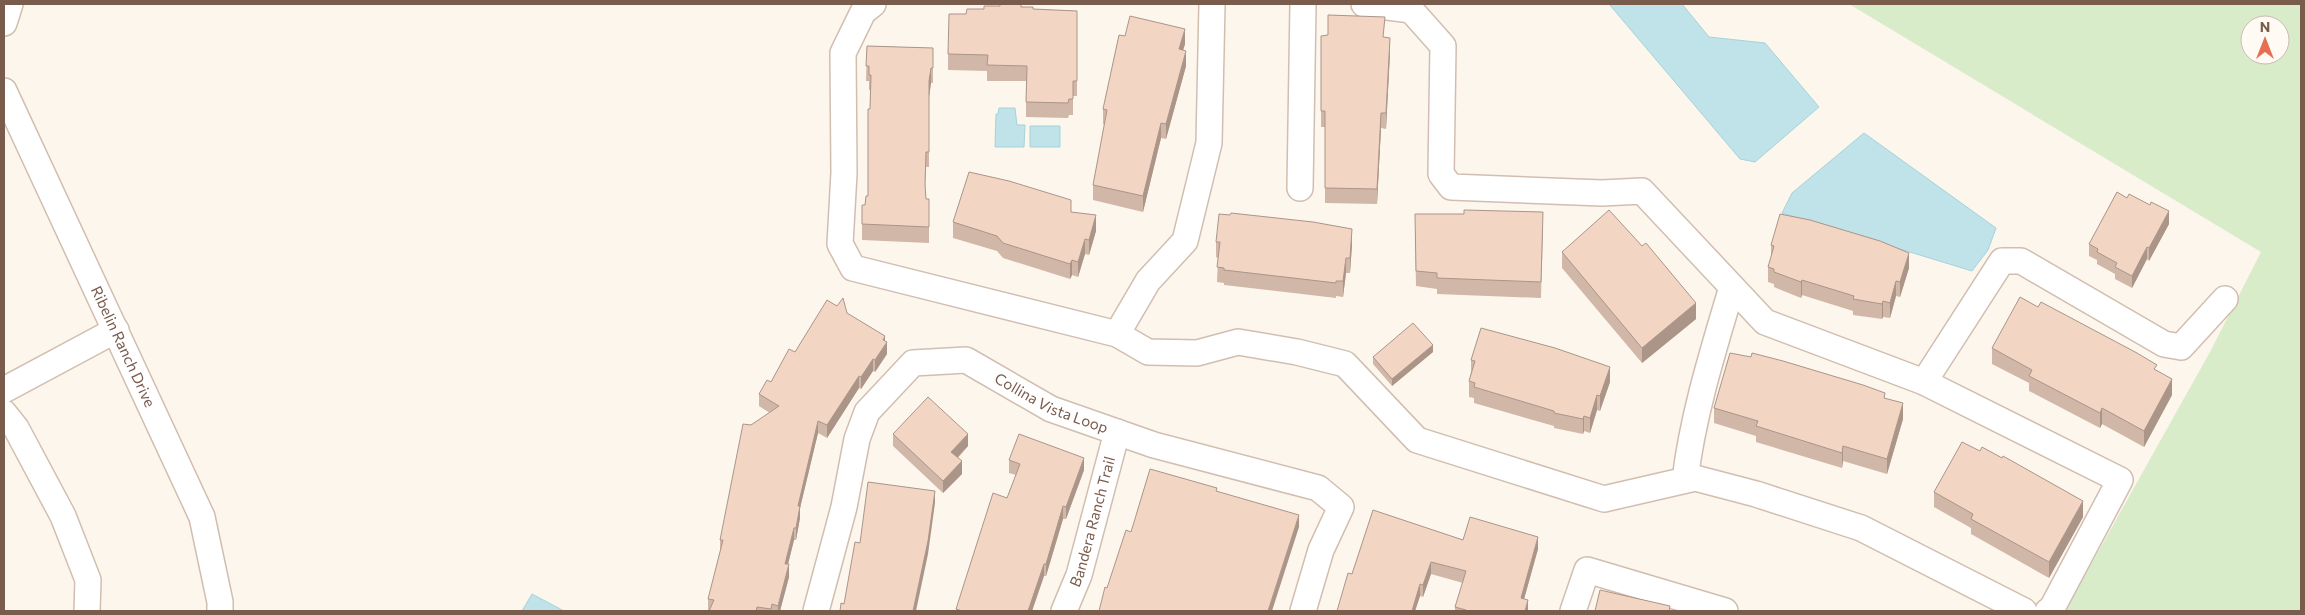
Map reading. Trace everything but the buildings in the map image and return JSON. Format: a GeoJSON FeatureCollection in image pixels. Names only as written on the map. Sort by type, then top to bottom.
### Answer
{"type":"FeatureCollection","features":[{"type":"Feature","properties":{"kind":"street"},"geometry":{"type":"LineString","coordinates":[[4,23],[10,4]]}},
{"type":"Feature","properties":{"kind":"street"},"geometry":{"type":"LineString","coordinates":[[873,4],[863,12],[843,53],[844,172],[840,244],[853,268],[1117,334],[1148,352],[1196,353],[1238,342],[1297,352],[1345,364],[1417,440],[1604,499],[1695,478],[1756,494],[1861,528],[2024,611]]}},
{"type":"Feature","properties":{"kind":"street"},"geometry":{"type":"LineString","coordinates":[[1117,334],[1148,281],[1186,241],[1209,143],[1212,4]]}},
{"type":"Feature","properties":{"kind":"street"},"geometry":{"type":"LineString","coordinates":[[1300,188],[1303,4]]}},
{"type":"Feature","properties":{"kind":"street"},"geometry":{"type":"LineString","coordinates":[[1364,4],[1411,10],[1443,46],[1441,174],[1451,187],[1602,193],[1642,191],[1765,322],[1924,382],[2120,480],[2051,610],[2048,611]]}},
{"type":"Feature","properties":{"kind":"street","name":"Ribelin Ranch Drive"},"geometry":{"type":"LineString","coordinates":[[4,91],[202,517],[220,602],[220,611]]}},
{"type":"Feature","properties":{"kind":"street"},"geometry":{"type":"LineString","coordinates":[[1924,382],[2002,261],[2021,261],[2164,344],[2173,346],[2181,347],[2225,298]]}},
{"type":"Feature","properties":{"kind":"street"},"geometry":{"type":"LineString","coordinates":[[1685,480],[1690,437],[1732,287]]}},
{"type":"Feature","properties":{"kind":"street"},"geometry":{"type":"LineString","coordinates":[[4,390],[116,330]]}},
{"type":"Feature","properties":{"kind":"street","name":"Collina Vista Loop"},"geometry":{"type":"LineString","coordinates":[[816,611],[844,507],[857,439],[867,412],[913,363],[966,360],[1051,409],[1154,445],[1318,488],[1341,507],[1321,550],[1303,611]]}},
{"type":"Feature","properties":{"kind":"street"},"geometry":{"type":"LineString","coordinates":[[4,413],[16,428],[63,516],[88,580],[87,611]]}},
{"type":"Feature","properties":{"kind":"street","name":"Bandera Ranch Trail"},"geometry":{"type":"LineString","coordinates":[[1064,611],[1079,574],[1117,432]]}},
{"type":"Feature","properties":{"kind":"street"},"geometry":{"type":"LineString","coordinates":[[1573,611],[1587,570],[1725,611]]}},
{"type":"Feature","properties":{"kind":"green space"},"geometry":{"type":"Polygon","coordinates":[[[1849,4],[2301,4],[2301,611],[2065,611],[2210,352],[2261,252],[1849,4]]]}},
{"type":"Feature","properties":{"kind":"water"},"geometry":{"type":"Polygon","coordinates":[[[1609,4],[1682,4],[1709,37],[1765,43],[1819,107],[1755,162],[1740,159],[1609,4]]]}},
{"type":"Feature","properties":{"kind":"water"},"geometry":{"type":"Polygon","coordinates":[[[999,108],[1015,108],[1017,125],[1025,125],[1024,147],[995,147],[996,114],[998,114],[999,108]]]}},
{"type":"Feature","properties":{"kind":"water"},"geometry":{"type":"Polygon","coordinates":[[[1030,126],[1060,126],[1060,147],[1030,147],[1030,126]]]}},
{"type":"Feature","properties":{"kind":"water"},"geometry":{"type":"Polygon","coordinates":[[[1864,133],[1996,228],[1988,250],[1972,271],[1782,213],[1792,193],[1864,133]]]}},
{"type":"Feature","properties":{"kind":"water"},"geometry":{"type":"Polygon","coordinates":[[[532,594],[564,611],[522,611],[532,594]]]}}]}
